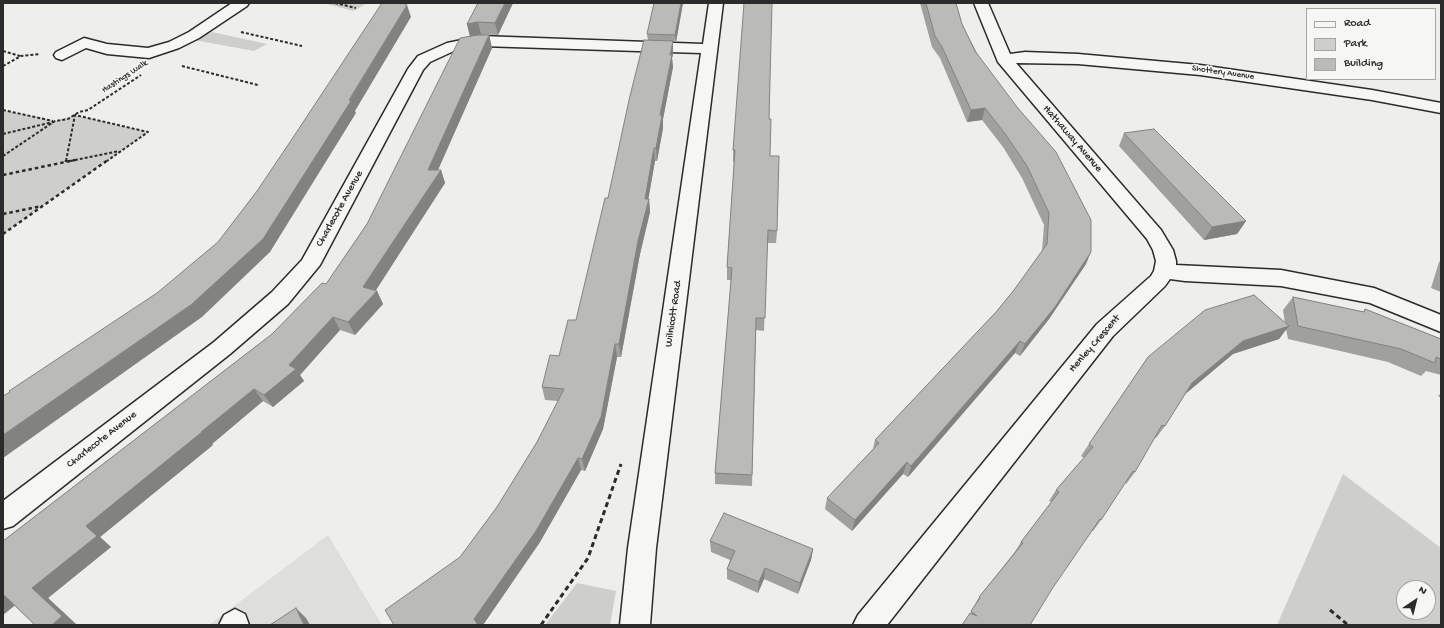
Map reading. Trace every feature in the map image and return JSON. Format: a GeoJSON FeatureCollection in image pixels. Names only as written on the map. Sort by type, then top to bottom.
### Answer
{"type":"FeatureCollection","features":[{"type":"Feature","properties":{"kind":"street"},"geometry":{"type":"LineString","coordinates":[[62,55],[84,43],[107,49],[149,53],[174,45],[209,25],[242,3]]}},
{"type":"Feature","properties":{"kind":"street","name":"Wilnicott Road"},"geometry":{"type":"LineString","coordinates":[[635,625],[644,540],[716,3]]}},
{"type":"Feature","properties":{"kind":"street","name":"Hathaway Avenue"},"geometry":{"type":"LineString","coordinates":[[981,3],[1004,59],[1154,234],[1163,250],[1166,261],[1164,271]]}},
{"type":"Feature","properties":{"kind":"street","name":"Charlecote Avenue"},"geometry":{"type":"LineString","coordinates":[[3,517],[222,348],[280,298],[310,265],[416,70],[424,59],[452,46],[481,41],[710,49]]}},
{"type":"Feature","properties":{"kind":"street","name":"Shottery Avenue"},"geometry":{"type":"LineString","coordinates":[[1004,59],[1056,57],[1200,70],[1372,95],[1441,108]]}},
{"type":"Feature","properties":{"kind":"street"},"geometry":{"type":"LineString","coordinates":[[1164,271],[1185,274],[1261,276],[1297,281],[1374,296],[1441,324]]}},
{"type":"Feature","properties":{"kind":"street","name":"Henley Crescent"},"geometry":{"type":"LineString","coordinates":[[868,625],[1105,330],[1149,291],[1164,271]]}},
{"type":"Feature","properties":{"kind":"path"},"geometry":{"type":"LineString","coordinates":[[335,3],[356,8]]}},
{"type":"Feature","properties":{"kind":"path"},"geometry":{"type":"LineString","coordinates":[[209,25],[302,46]]}},
{"type":"Feature","properties":{"kind":"path","name":"Hastings Walk"},"geometry":{"type":"LineString","coordinates":[[3,134],[68,119],[75,114],[88,110],[175,52],[174,45]]}},
{"type":"Feature","properties":{"kind":"path"},"geometry":{"type":"LineString","coordinates":[[3,51],[21,56]]}},
{"type":"Feature","properties":{"kind":"path"},"geometry":{"type":"LineString","coordinates":[[3,66],[21,56],[37,54],[62,55]]}},
{"type":"Feature","properties":{"kind":"path"},"geometry":{"type":"LineString","coordinates":[[163,60],[258,85]]}},
{"type":"Feature","properties":{"kind":"path","name":"Hastings Walk"},"geometry":{"type":"LineString","coordinates":[[3,110],[55,121]]}},
{"type":"Feature","properties":{"kind":"path"},"geometry":{"type":"LineString","coordinates":[[3,234],[148,132],[75,114],[66,162]]}},
{"type":"Feature","properties":{"kind":"path","name":"Hastings Walk"},"geometry":{"type":"LineString","coordinates":[[3,156],[55,121]]}},
{"type":"Feature","properties":{"kind":"path"},"geometry":{"type":"LineString","coordinates":[[3,175],[121,150]]}},
{"type":"Feature","properties":{"kind":"path"},"geometry":{"type":"LineString","coordinates":[[3,214],[44,205]]}},
{"type":"Feature","properties":{"kind":"path"},"geometry":{"type":"LineString","coordinates":[[541,625],[588,558],[622,461]]}},
{"type":"Feature","properties":{"kind":"path"},"geometry":{"type":"LineString","coordinates":[[1330,610],[1348,625]]}},
{"type":"Feature","properties":{"kind":"shaded area"},"geometry":{"type":"Polygon","coordinates":[[[328,535],[382,625],[209,625],[328,535]]]}},
{"type":"Feature","properties":{"kind":"green space"},"geometry":{"type":"Polygon","coordinates":[[[323,3],[367,3],[354,11],[323,3]]]}},
{"type":"Feature","properties":{"kind":"green space"},"geometry":{"type":"Polygon","coordinates":[[[212,32],[267,44],[254,51],[194,40],[212,32]]]}},
{"type":"Feature","properties":{"kind":"green space"},"geometry":{"type":"Polygon","coordinates":[[[3,110],[55,121],[75,115],[148,132],[3,234],[3,110]]]}},
{"type":"Feature","properties":{"kind":"green space"},"geometry":{"type":"Polygon","coordinates":[[[1343,474],[1441,548],[1441,625],[1277,625],[1343,474]]]}},
{"type":"Feature","properties":{"kind":"green space"},"geometry":{"type":"Polygon","coordinates":[[[577,583],[616,591],[610,625],[545,625],[577,583]]]}},
{"type":"Feature","properties":{"kind":"building"},"geometry":{"type":"Polygon","coordinates":[[[382,3],[403,3],[407,5],[349,100],[351,101],[263,239],[192,304],[3,435],[3,396],[157,293],[218,242],[257,191],[382,3]]]}},
{"type":"Feature","properties":{"kind":"building"},"geometry":{"type":"Polygon","coordinates":[[[478,3],[505,3],[495,23],[478,22],[467,24],[478,3]]]}},
{"type":"Feature","properties":{"kind":"building"},"geometry":{"type":"Polygon","coordinates":[[[654,3],[681,3],[675,35],[647,34],[654,3]]]}},
{"type":"Feature","properties":{"kind":"building"},"geometry":{"type":"Polygon","coordinates":[[[744,3],[772,3],[769,119],[771,119],[770,156],[779,156],[777,231],[768,230],[765,318],[756,318],[752,475],[715,473],[732,268],[727,267],[735,150],[733,150],[744,3]]]}},
{"type":"Feature","properties":{"kind":"building"},"geometry":{"type":"Polygon","coordinates":[[[926,3],[956,3],[962,24],[975,51],[1017,107],[1056,152],[1091,220],[1091,252],[1055,307],[1025,344],[1020,341],[911,466],[907,462],[855,520],[827,498],[879,443],[875,440],[996,312],[1047,244],[1049,213],[1027,166],[985,108],[971,110],[942,47],[935,36],[926,3]]]}},
{"type":"Feature","properties":{"kind":"building"},"geometry":{"type":"Polygon","coordinates":[[[489,35],[428,170],[441,170],[363,287],[377,291],[348,322],[333,317],[289,365],[296,369],[264,395],[254,389],[86,526],[97,536],[32,588],[62,616],[52,625],[35,625],[3,594],[3,541],[272,334],[322,283],[326,284],[367,224],[460,38],[489,35]]]}},
{"type":"Feature","properties":{"kind":"building"},"geometry":{"type":"Polygon","coordinates":[[[644,40],[673,41],[670,55],[672,55],[660,115],[662,116],[656,148],[654,148],[645,199],[649,199],[638,241],[619,344],[615,344],[601,417],[582,459],[578,458],[536,531],[474,619],[478,625],[394,625],[385,610],[460,557],[497,507],[537,442],[564,389],[542,387],[550,355],[559,356],[568,320],[576,320],[605,198],[608,198],[629,100],[644,40]]]}},
{"type":"Feature","properties":{"kind":"building"},"geometry":{"type":"Polygon","coordinates":[[[1154,129],[1246,221],[1212,227],[1124,133],[1154,129]]]}},
{"type":"Feature","properties":{"kind":"building"},"geometry":{"type":"Polygon","coordinates":[[[1254,295],[1289,326],[1243,341],[1192,383],[1165,426],[1162,425],[1135,472],[1133,471],[1101,520],[1100,519],[1052,589],[1030,625],[962,625],[970,613],[977,616],[971,611],[980,598],[979,597],[1023,543],[1021,542],[1059,492],[1056,490],[1093,447],[1089,444],[1148,357],[1205,310],[1254,295]]]}},
{"type":"Feature","properties":{"kind":"building"},"geometry":{"type":"Polygon","coordinates":[[[1293,297],[1364,312],[1365,309],[1441,339],[1441,359],[1436,357],[1435,363],[1401,349],[1298,326],[1293,297]]]}},
{"type":"Feature","properties":{"kind":"building"},"geometry":{"type":"Polygon","coordinates":[[[724,513],[813,549],[800,583],[765,568],[759,582],[727,569],[735,551],[710,541],[724,513]]]}},
{"type":"Feature","properties":{"kind":"building"},"geometry":{"type":"Polygon","coordinates":[[[296,608],[304,625],[270,625],[296,608]]]}}]}
